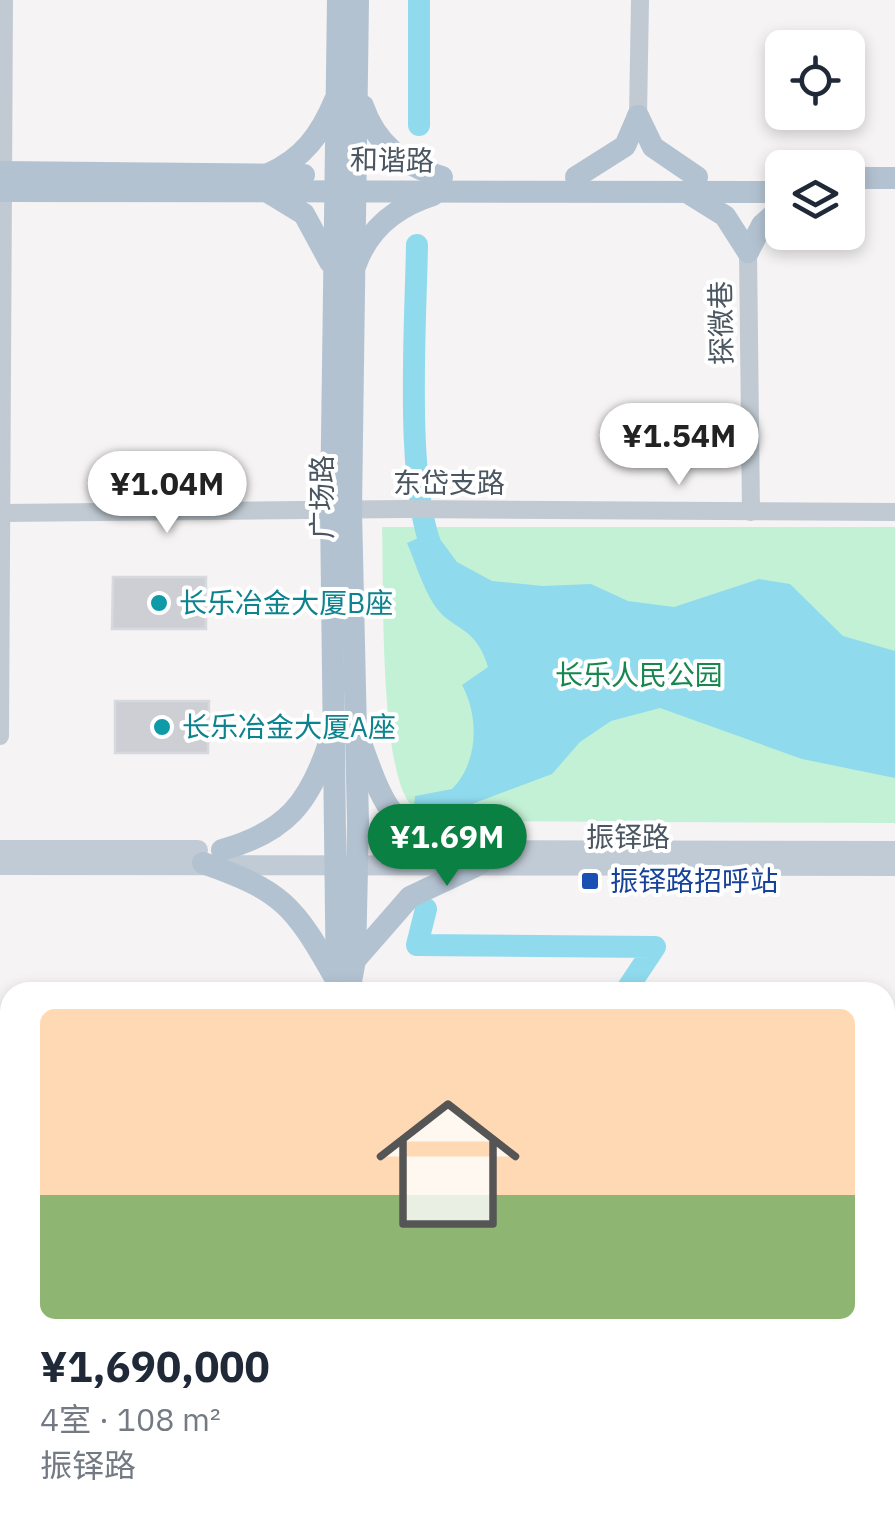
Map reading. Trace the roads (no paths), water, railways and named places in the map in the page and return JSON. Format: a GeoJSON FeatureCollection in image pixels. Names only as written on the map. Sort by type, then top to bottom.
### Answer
{"type":"FeatureCollection","features":[{"type":"Feature","properties":{"kind":"main road","name":"广场路"},"geometry":{"type":"LineString","coordinates":[[338,0],[348,81]]}},
{"type":"Feature","properties":{"kind":"main road","name":"广场路"},"geometry":{"type":"LineString","coordinates":[[341,982],[347,857],[341,510],[342,268],[348,81],[358,0]]}},
{"type":"Feature","properties":{"kind":"main road"},"geometry":{"type":"LineString","coordinates":[[348,81],[310,145],[266,182],[312,222],[342,268],[384,221],[444,184]]}},
{"type":"Feature","properties":{"kind":"main road"},"geometry":{"type":"LineString","coordinates":[[348,81],[368,122],[386,146],[444,184]]}},
{"type":"Feature","properties":{"kind":"main road"},"geometry":{"type":"LineString","coordinates":[[576,177],[625,146],[638,116]]}},
{"type":"Feature","properties":{"kind":"main road"},"geometry":{"type":"LineString","coordinates":[[638,116],[653,146],[725,216],[748,252]]}},
{"type":"Feature","properties":{"kind":"main road","name":"和谐路"},"geometry":{"type":"LineString","coordinates":[[444,184],[576,177],[765,191]]}},
{"type":"Feature","properties":{"kind":"main road"},"geometry":{"type":"LineString","coordinates":[[865,178],[895,178]]}},
{"type":"Feature","properties":{"kind":"main road","name":"和谐路"},"geometry":{"type":"LineString","coordinates":[[2,182],[691,184],[765,179]]}},
{"type":"Feature","properties":{"kind":"main road"},"geometry":{"type":"LineString","coordinates":[[865,192],[895,192]]}},
{"type":"Feature","properties":{"kind":"main road"},"geometry":{"type":"LineString","coordinates":[[748,252],[765,222]]}},
{"type":"Feature","properties":{"kind":"main road"},"geometry":{"type":"LineString","coordinates":[[345,727],[402,827],[424,840],[474,856]]}},
{"type":"Feature","properties":{"kind":"main road"},"geometry":{"type":"LineString","coordinates":[[212,857],[274,831],[292,814],[345,727]]}},
{"type":"Feature","properties":{"kind":"main road","name":"振铎路"},"geometry":{"type":"LineString","coordinates":[[0,850],[212,857],[895,851]]}},
{"type":"Feature","properties":{"kind":"main road"},"geometry":{"type":"LineString","coordinates":[[355,960],[410,897],[474,856]]}},
{"type":"Feature","properties":{"kind":"main road","name":"振铎路"},"geometry":{"type":"LineString","coordinates":[[474,856],[895,866]]}},
{"type":"Feature","properties":{"kind":"main road"},"geometry":{"type":"LineString","coordinates":[[212,857],[281,899],[306,928],[338,982]]}},
{"type":"Feature","properties":{"kind":"main road","name":"振铎路"},"geometry":{"type":"LineString","coordinates":[[0,865],[212,857]]}},
{"type":"Feature","properties":{"kind":"main road","name":"广场路"},"geometry":{"type":"LineString","coordinates":[[344,982],[355,960],[347,857]]}},
{"type":"Feature","properties":{"kind":"street"},"geometry":{"type":"LineString","coordinates":[[0,736],[4,0]]}},
{"type":"Feature","properties":{"kind":"street"},"geometry":{"type":"LineString","coordinates":[[638,116],[640,0]]}},
{"type":"Feature","properties":{"kind":"street","name":"探微巷"},"geometry":{"type":"LineString","coordinates":[[748,252],[751,512]]}},
{"type":"Feature","properties":{"kind":"street","name":"东岱支路"},"geometry":{"type":"LineString","coordinates":[[2,513],[402,509],[895,512]]}},
{"type":"Feature","properties":{"kind":"water"},"geometry":{"type":"Polygon","coordinates":[[[434,531],[457,562],[492,581],[543,586],[591,584],[628,601],[674,607],[759,579],[790,584],[843,636],[895,651],[895,778],[802,759],[660,708],[611,721],[580,742],[552,774],[445,814],[414,808],[415,796],[452,789],[461,778],[472,752],[473,738],[471,711],[462,685],[488,667],[470,635],[433,603],[407,543],[434,531]]]}},
{"type":"Feature","properties":{"kind":"waterway"},"geometry":{"type":"LineString","coordinates":[[419,0],[419,125]]}},
{"type":"Feature","properties":{"kind":"waterway"},"geometry":{"type":"LineString","coordinates":[[417,245],[415,453],[426,531],[437,559]]}},
{"type":"Feature","properties":{"kind":"waterway"},"geometry":{"type":"LineString","coordinates":[[439,821],[468,793]]}},
{"type":"Feature","properties":{"kind":"waterway"},"geometry":{"type":"LineString","coordinates":[[426,909],[417,945],[655,947],[632,982]]}},
{"type":"Feature","properties":{"kind":"place","name":"长乐冶金大厦B座"},"geometry":{"type":"Point","coordinates":[159,603]}},
{"type":"Feature","properties":{"kind":"place","name":"长乐冶金大厦A座"},"geometry":{"type":"Point","coordinates":[162,727]}},
{"type":"Feature","properties":{"kind":"place","name":"振铎路招呼站"},"geometry":{"type":"Point","coordinates":[590,881]}},
{"type":"Feature","properties":{"kind":"park label","name":"长乐人民公园"},"geometry":{"type":"Point","coordinates":[639,675]}}]}
